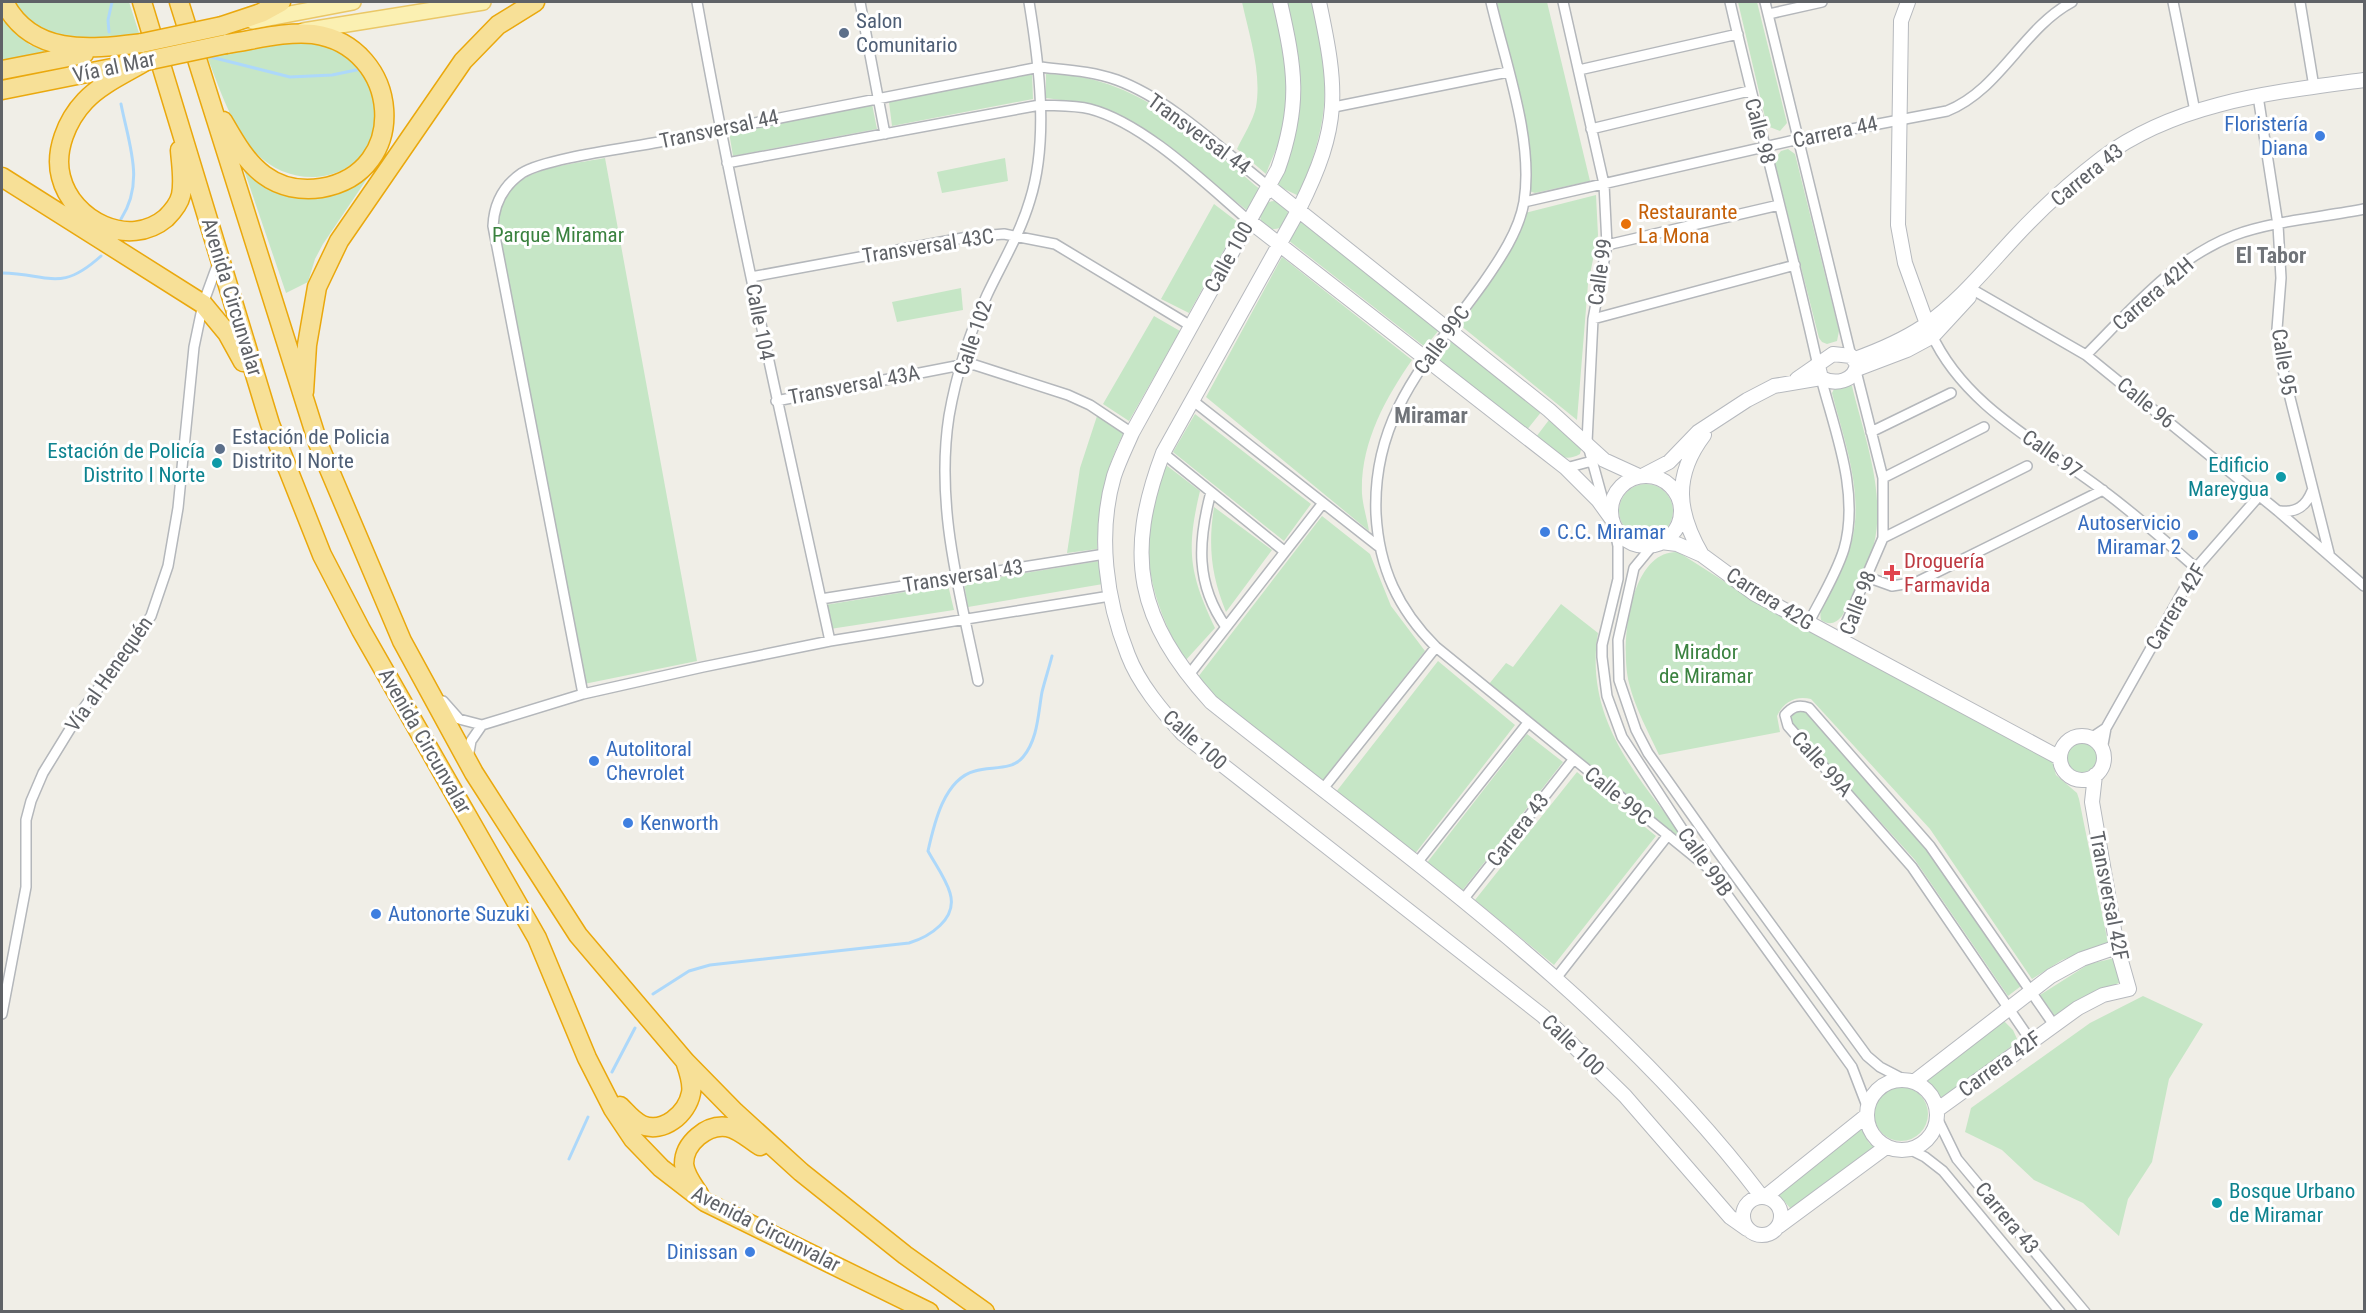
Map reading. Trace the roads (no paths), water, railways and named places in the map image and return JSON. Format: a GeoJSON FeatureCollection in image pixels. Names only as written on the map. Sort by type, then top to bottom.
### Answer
{"type":"FeatureCollection","features":[{"type":"Feature","properties":{"kind":"highway"},"geometry":{"type":"LineString","coordinates":[[4,2],[15,19],[32,34],[53,44],[72,49],[94,49],[142,43]]}},
{"type":"Feature","properties":{"kind":"highway","name":"Avenida Circunvalar"},"geometry":{"type":"LineString","coordinates":[[142,2],[270,424],[322,555],[361,630],[537,938],[588,1058],[613,1109],[633,1139],[661,1167],[705,1202],[929,1311]]}},
{"type":"Feature","properties":{"kind":"highway","name":"Avenida Circunvalar"},"geometry":{"type":"LineString","coordinates":[[179,2],[304,403],[342,503],[410,656],[468,763],[578,935],[685,1061],[735,1112],[790,1162],[905,1255],[985,1311]]}},
{"type":"Feature","properties":{"kind":"highway"},"geometry":{"type":"LineString","coordinates":[[224,35],[281,2]]}},
{"type":"Feature","properties":{"kind":"highway"},"geometry":{"type":"LineString","coordinates":[[304,403],[307,345],[317,287],[339,241],[463,61],[498,25],[535,2]]}},
{"type":"Feature","properties":{"kind":"highway"},"geometry":{"type":"LineString","coordinates":[[208,96],[245,155],[264,175],[284,185],[315,189],[340,182],[360,170],[380,142],[385,112],[381,87],[371,68],[347,47],[327,38],[298,34],[224,35]]}},
{"type":"Feature","properties":{"kind":"highway","name":"Vía al Mar"},"geometry":{"type":"LineString","coordinates":[[2,70],[142,43],[224,35]]}},
{"type":"Feature","properties":{"kind":"highway","name":"Vía al Mar"},"geometry":{"type":"LineString","coordinates":[[2,90],[146,61],[224,35]]}},
{"type":"Feature","properties":{"kind":"highway"},"geometry":{"type":"LineString","coordinates":[[146,61],[93,93],[77,110],[64,135],[59,160],[61,178],[75,202],[93,220],[116,231],[137,232],[151,227],[171,214],[181,196],[182,170],[176,112]]}},
{"type":"Feature","properties":{"kind":"highway"},"geometry":{"type":"LineString","coordinates":[[2,177],[203,304],[234,344],[270,424]]}},
{"type":"Feature","properties":{"kind":"highway"},"geometry":{"type":"LineString","coordinates":[[588,1058],[620,1106],[640,1125],[653,1128],[671,1122],[683,1110],[691,1093],[685,1061]]}},
{"type":"Feature","properties":{"kind":"highway"},"geometry":{"type":"LineString","coordinates":[[705,1202],[689,1178],[684,1165],[692,1144],[708,1130],[724,1127],[734,1129],[775,1156],[790,1162]]}},
{"type":"Feature","properties":{"kind":"main road"},"geometry":{"type":"LineString","coordinates":[[224,35],[353,2]]}},
{"type":"Feature","properties":{"kind":"main road"},"geometry":{"type":"LineString","coordinates":[[224,35],[483,2]]}},
{"type":"Feature","properties":{"kind":"street","name":"Calle 104"},"geometry":{"type":"LineString","coordinates":[[697,2],[720,129],[776,401],[830,641]]}},
{"type":"Feature","properties":{"kind":"street"},"geometry":{"type":"LineString","coordinates":[[860,2],[885,134]]}},
{"type":"Feature","properties":{"kind":"street","name":"Calle 102"},"geometry":{"type":"LineString","coordinates":[[978,681],[947,527],[944,488],[949,416],[962,364],[986,296],[1017,236],[1031,197],[1040,139],[1040,67],[1029,2]]}},
{"type":"Feature","properties":{"kind":"street","name":"Calle 100"},"geometry":{"type":"LineString","coordinates":[[1280,2],[1293,62],[1295,96],[1290,136],[1278,170],[1248,220],[1132,433],[1114,476],[1106,518],[1105,554],[1110,596],[1128,657],[1160,709],[1183,734],[1543,1016],[1625,1096],[1730,1216],[1747,1229]]}},
{"type":"Feature","properties":{"kind":"street","name":"Calle 100"},"geometry":{"type":"LineString","coordinates":[[1319,2],[1329,48],[1334,107],[1329,137],[1316,176],[1299,209],[1164,453],[1143,516],[1140,558],[1147,596],[1156,624],[1168,649],[1211,702],[1557,978],[1674,1095],[1763,1197]]}},
{"type":"Feature","properties":{"kind":"street","name":"Calle 99C"},"geometry":{"type":"LineString","coordinates":[[1491,2],[1525,152],[1524,202],[1511,238],[1498,261],[1426,360],[1398,406],[1379,459],[1375,495],[1378,546],[1401,603],[1436,647],[1527,724],[1707,867]]}},
{"type":"Feature","properties":{"kind":"street","name":"Calle 99"},"geometry":{"type":"LineString","coordinates":[[1563,2],[1604,184],[1607,245],[1593,319],[1587,442],[1610,518]]}},
{"type":"Feature","properties":{"kind":"street","name":"Calle 98"},"geometry":{"type":"LineString","coordinates":[[1730,2],[1749,92],[1795,266],[1847,483],[1849,507],[1844,549],[1808,624]]}},
{"type":"Feature","properties":{"kind":"street","name":"Calle 98"},"geometry":{"type":"LineString","coordinates":[[1765,2],[1882,478],[1883,538],[1839,640],[2058,753]]}},
{"type":"Feature","properties":{"kind":"street"},"geometry":{"type":"LineString","coordinates":[[1769,14],[1822,2]]}},
{"type":"Feature","properties":{"kind":"street"},"geometry":{"type":"LineString","coordinates":[[1908,2],[1901,21],[1898,225],[1905,263],[1930,330]]}},
{"type":"Feature","properties":{"kind":"street","name":"Carrera 44"},"geometry":{"type":"LineString","coordinates":[[1524,202],[1799,139],[1947,111],[1969,100],[2051,16],[2072,2]]}},
{"type":"Feature","properties":{"kind":"street"},"geometry":{"type":"LineString","coordinates":[[2173,2],[2195,111]]}},
{"type":"Feature","properties":{"kind":"street"},"geometry":{"type":"LineString","coordinates":[[2300,2],[2314,87]]}},
{"type":"Feature","properties":{"kind":"street"},"geometry":{"type":"LineString","coordinates":[[1579,70],[1737,34]]}},
{"type":"Feature","properties":{"kind":"street","name":"Transversal 44"},"geometry":{"type":"LineString","coordinates":[[583,694],[493,226],[494,212],[499,197],[509,184],[535,167],[878,97],[1040,67],[1082,71],[1117,80],[1150,96],[1299,209],[1587,442],[1608,463],[1641,476]]}},
{"type":"Feature","properties":{"kind":"street"},"geometry":{"type":"LineString","coordinates":[[1334,107],[1508,72]]}},
{"type":"Feature","properties":{"kind":"street","name":"Carrera 43"},"geometry":{"type":"LineString","coordinates":[[1855,363],[1891,345],[1930,330],[1972,289],[2017,235],[2102,158],[2140,134],[2195,111],[2258,96],[2364,80]]}},
{"type":"Feature","properties":{"kind":"street"},"geometry":{"type":"LineString","coordinates":[[1591,129],[1749,92]]}},
{"type":"Feature","properties":{"kind":"street","name":"Calle 95"},"geometry":{"type":"LineString","coordinates":[[2258,96],[2278,225],[2281,278],[2277,329],[2282,366],[2329,553]]}},
{"type":"Feature","properties":{"kind":"street","name":"Transversal 44"},"geometry":{"type":"LineString","coordinates":[[727,163],[1040,105],[1089,109],[1112,116],[1134,128],[1566,468],[1610,518]]}},
{"type":"Feature","properties":{"kind":"street"},"geometry":{"type":"LineString","coordinates":[[1607,245],[1779,205]]}},
{"type":"Feature","properties":{"kind":"street","name":"Carrera 42H"},"geometry":{"type":"LineString","coordinates":[[2086,355],[2162,279],[2202,251],[2236,235],[2364,210]]}},
{"type":"Feature","properties":{"kind":"street","name":"Transversal 43C"},"geometry":{"type":"LineString","coordinates":[[751,277],[968,237],[1017,236],[1055,244],[1191,326]]}},
{"type":"Feature","properties":{"kind":"street","name":"Vía al Henequén"},"geometry":{"type":"LineString","coordinates":[[2,1014],[26,887],[26,820],[31,801],[43,773],[78,716],[151,616],[168,566],[178,508],[194,347],[203,304],[220,258]]}},
{"type":"Feature","properties":{"kind":"street"},"geometry":{"type":"LineString","coordinates":[[1593,319],[1795,266]]}},
{"type":"Feature","properties":{"kind":"street","name":"Calle 96"},"geometry":{"type":"LineString","coordinates":[[1972,289],[2086,355],[2278,510],[2364,586]]}},
{"type":"Feature","properties":{"kind":"street","name":"Calle 97"},"geometry":{"type":"LineString","coordinates":[[1930,330],[1963,384],[1997,415],[2103,490],[2196,568]]}},
{"type":"Feature","properties":{"kind":"street"},"geometry":{"type":"LineString","coordinates":[[1714,423],[1689,459],[1683,483],[1682,506],[1677,529],[1657,544],[1635,545],[1627,541],[1610,518],[1610,509],[1616,491],[1622,484],[1669,462],[1698,432],[1761,393],[1820,372],[1833,354],[1855,363],[1840,382],[1820,372]]}},
{"type":"Feature","properties":{"kind":"street","name":"Transversal 43A"},"geometry":{"type":"LineString","coordinates":[[776,401],[962,364],[975,365],[1068,395],[1090,405],[1132,433]]}},
{"type":"Feature","properties":{"kind":"street"},"geometry":{"type":"LineString","coordinates":[[1871,432],[1951,393]]}},
{"type":"Feature","properties":{"kind":"street"},"geometry":{"type":"LineString","coordinates":[[1192,400],[1378,546]]}},
{"type":"Feature","properties":{"kind":"street"},"geometry":{"type":"LineString","coordinates":[[1882,478],[1984,427]]}},
{"type":"Feature","properties":{"kind":"street"},"geometry":{"type":"LineString","coordinates":[[1164,453],[1284,551]]}},
{"type":"Feature","properties":{"kind":"street"},"geometry":{"type":"LineString","coordinates":[[1566,468],[1592,461]]}},
{"type":"Feature","properties":{"kind":"street"},"geometry":{"type":"LineString","coordinates":[[1883,538],[2028,466]]}},
{"type":"Feature","properties":{"kind":"street"},"geometry":{"type":"LineString","coordinates":[[1641,476],[1662,478],[1671,485],[1682,506]]}},
{"type":"Feature","properties":{"kind":"street"},"geometry":{"type":"LineString","coordinates":[[1867,577],[1892,586],[1917,582],[2103,490]]}},
{"type":"Feature","properties":{"kind":"street"},"geometry":{"type":"LineString","coordinates":[[2278,510],[2290,512],[2299,509],[2307,502],[2312,491]]}},
{"type":"Feature","properties":{"kind":"street"},"geometry":{"type":"LineString","coordinates":[[1211,492],[1203,523],[1200,567],[1207,594],[1226,627]]}},
{"type":"Feature","properties":{"kind":"street","name":"Carrera 42F"},"geometry":{"type":"LineString","coordinates":[[2102,750],[2106,728],[2196,568],[2259,495]]}},
{"type":"Feature","properties":{"kind":"street"},"geometry":{"type":"LineString","coordinates":[[1188,676],[1323,503]]}},
{"type":"Feature","properties":{"kind":"street","name":"Carrera 42G"},"geometry":{"type":"LineString","coordinates":[[1682,506],[1693,538],[1702,555]]}},
{"type":"Feature","properties":{"kind":"street","name":"Calle 99B"},"geometry":{"type":"LineString","coordinates":[[1610,518],[1619,569],[1602,651],[1610,707],[1631,754],[1707,867],[1852,1067],[1867,1111]]}},
{"type":"Feature","properties":{"kind":"street","name":"Carrera 42G"},"geometry":{"type":"LineString","coordinates":[[1657,544],[1677,544],[1702,555],[1755,594],[1839,640]]}},
{"type":"Feature","properties":{"kind":"street","name":"Calle 99B"},"geometry":{"type":"LineString","coordinates":[[1657,544],[1634,568],[1618,640],[1619,680],[1636,730],[1648,753],[1718,852],[1867,1056],[1880,1067],[1909,1080]]}},
{"type":"Feature","properties":{"kind":"street","name":"Transversal 43"},"geometry":{"type":"LineString","coordinates":[[821,599],[1105,554]]}},
{"type":"Feature","properties":{"kind":"street","name":"Transversal 43"},"geometry":{"type":"LineString","coordinates":[[482,725],[583,694],[830,641],[1110,596]]}},
{"type":"Feature","properties":{"kind":"street"},"geometry":{"type":"LineString","coordinates":[[1322,790],[1436,647]]}},
{"type":"Feature","properties":{"kind":"street"},"geometry":{"type":"LineString","coordinates":[[410,656],[452,713],[468,723],[482,725],[471,741],[468,763]]}},
{"type":"Feature","properties":{"kind":"street","name":"Calle 99A"},"geometry":{"type":"LineString","coordinates":[[2031,1041],[1912,867],[1788,726],[1785,715],[1793,707],[1802,705],[1809,708],[1930,846],[2054,1024]]}},
{"type":"Feature","properties":{"kind":"street"},"geometry":{"type":"LineString","coordinates":[[1416,864],[1527,724]]}},
{"type":"Feature","properties":{"kind":"street","name":"Carrera 42F"},"geometry":{"type":"LineString","coordinates":[[2091,738],[2106,728]]}},
{"type":"Feature","properties":{"kind":"street"},"geometry":{"type":"LineString","coordinates":[[2074,738],[2091,738],[2102,750],[2103,764],[2095,775],[2077,779],[2066,772],[2058,753],[2074,738]]}},
{"type":"Feature","properties":{"kind":"street","name":"Carrera 43"},"geometry":{"type":"LineString","coordinates":[[1462,901],[1573,760]]}},
{"type":"Feature","properties":{"kind":"street","name":"Transversal 42F"},"geometry":{"type":"LineString","coordinates":[[2095,775],[2092,802],[2117,947],[2129,989]]}},
{"type":"Feature","properties":{"kind":"street","name":"Transversal 42F"},"geometry":{"type":"LineString","coordinates":[[2077,779],[2092,802]]}},
{"type":"Feature","properties":{"kind":"street"},"geometry":{"type":"LineString","coordinates":[[1557,978],[1668,836]]}},
{"type":"Feature","properties":{"kind":"street","name":"Carrera 42F"},"geometry":{"type":"LineString","coordinates":[[1909,1080],[2065,967],[2117,947]]}},
{"type":"Feature","properties":{"kind":"street","name":"Carrera 42F"},"geometry":{"type":"LineString","coordinates":[[1937,1114],[2054,1024],[2103,995],[2129,989]]}},
{"type":"Feature","properties":{"kind":"street"},"geometry":{"type":"LineString","coordinates":[[1867,1111],[1869,1129],[1876,1139],[1886,1147],[1910,1149],[1928,1138],[1937,1114],[1933,1098],[1926,1088],[1909,1080],[1881,1086],[1867,1111],[1763,1197],[1751,1200],[1744,1208],[1742,1219],[1747,1229],[1764,1236],[1886,1147]]}},
{"type":"Feature","properties":{"kind":"street","name":"Carrera 43"},"geometry":{"type":"LineString","coordinates":[[1937,1114],[1957,1159],[2085,1311]]}},
{"type":"Feature","properties":{"kind":"street","name":"Carrera 43"},"geometry":{"type":"LineString","coordinates":[[1910,1149],[1925,1156],[1942,1171],[2060,1311]]}},
{"type":"Feature","properties":{"kind":"street"},"geometry":{"type":"LineString","coordinates":[[1763,1197],[1774,1201],[1780,1210],[1779,1226]]}},
{"type":"Feature","properties":{"kind":"waterway"},"geometry":{"type":"LineString","coordinates":[[109,32],[108,20],[112,2]]}},
{"type":"Feature","properties":{"kind":"waterway"},"geometry":{"type":"LineString","coordinates":[[207,56],[290,77],[332,75],[361,69]]}},
{"type":"Feature","properties":{"kind":"waterway"},"geometry":{"type":"LineString","coordinates":[[121,104],[131,149],[134,177],[128,205],[121,219]]}},
{"type":"Feature","properties":{"kind":"waterway"},"geometry":{"type":"LineString","coordinates":[[2,273],[54,279],[64,278],[87,267],[101,256]]}},
{"type":"Feature","properties":{"kind":"waterway"},"geometry":{"type":"LineString","coordinates":[[653,994],[689,971],[710,965],[909,943],[933,931],[946,919],[951,902],[943,877],[928,851],[942,804],[955,783],[964,776],[975,771],[1013,764],[1023,757],[1035,734],[1042,692],[1052,656]]}},
{"type":"Feature","properties":{"kind":"waterway"},"geometry":{"type":"LineString","coordinates":[[612,1072],[635,1028]]}},
{"type":"Feature","properties":{"kind":"waterway"},"geometry":{"type":"LineString","coordinates":[[569,1159],[588,1117]]}},
{"type":"Feature","properties":{"kind":"place","name":"Salon Comunitario"},"geometry":{"type":"Point","coordinates":[844,33]}},
{"type":"Feature","properties":{"kind":"place","name":"Floristería Diana"},"geometry":{"type":"Point","coordinates":[2320,136]}},
{"type":"Feature","properties":{"kind":"place","name":"Restaurante La Mona"},"geometry":{"type":"Point","coordinates":[1626,224]}},
{"type":"Feature","properties":{"kind":"place","name":"Estación de Policia Distrito I Norte"},"geometry":{"type":"Point","coordinates":[220,449]}},
{"type":"Feature","properties":{"kind":"place","name":"Estación de Policía Distrito I Norte"},"geometry":{"type":"Point","coordinates":[217,463]}},
{"type":"Feature","properties":{"kind":"place","name":"Edificio Mareygua"},"geometry":{"type":"Point","coordinates":[2281,477]}},
{"type":"Feature","properties":{"kind":"place","name":"C.C. Miramar"},"geometry":{"type":"Point","coordinates":[1545,532]}},
{"type":"Feature","properties":{"kind":"place","name":"Autoservicio Miramar 2"},"geometry":{"type":"Point","coordinates":[2193,535]}},
{"type":"Feature","properties":{"kind":"place","name":"Droguería Farmavida"},"geometry":{"type":"Point","coordinates":[1892,573]}},
{"type":"Feature","properties":{"kind":"place","name":"Autolitoral Chevrolet"},"geometry":{"type":"Point","coordinates":[594,761]}},
{"type":"Feature","properties":{"kind":"place","name":"Kenworth"},"geometry":{"type":"Point","coordinates":[628,823]}},
{"type":"Feature","properties":{"kind":"place","name":"Autonorte Suzuki"},"geometry":{"type":"Point","coordinates":[376,914]}},
{"type":"Feature","properties":{"kind":"place","name":"Bosque Urbano de Miramar"},"geometry":{"type":"Point","coordinates":[2217,1203]}},
{"type":"Feature","properties":{"kind":"place","name":"Dinissan"},"geometry":{"type":"Point","coordinates":[750,1252]}},
{"type":"Feature","properties":{"kind":"district","name":"El Tabor"},"geometry":{"type":"Point","coordinates":[2271,255]}},
{"type":"Feature","properties":{"kind":"district","name":"Miramar"},"geometry":{"type":"Point","coordinates":[1431,415]}},
{"type":"Feature","properties":{"kind":"park label","name":"Parque Miramar"},"geometry":{"type":"Point","coordinates":[558,235]}},
{"type":"Feature","properties":{"kind":"park label","name":"Mirador de Miramar"},"geometry":{"type":"Point","coordinates":[1706,664]}}]}
